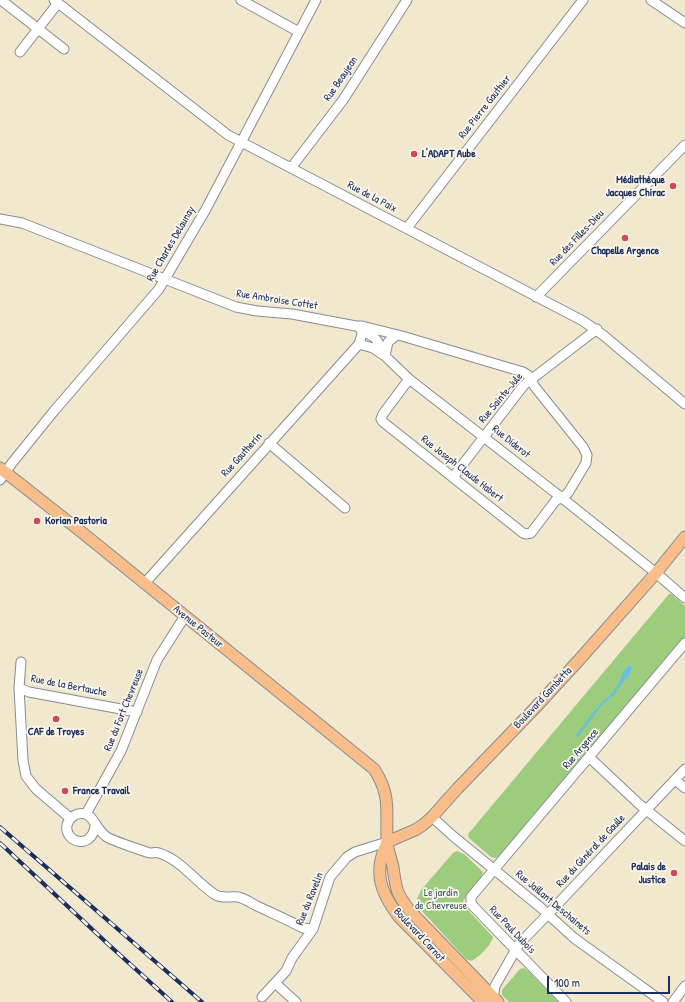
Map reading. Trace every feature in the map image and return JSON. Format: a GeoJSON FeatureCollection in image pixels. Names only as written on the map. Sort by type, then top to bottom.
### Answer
{"type":"FeatureCollection","features":[{"type":"Feature","properties":{"kind":"main road","name":"Avenue Pasteur"},"geometry":{"type":"LineString","coordinates":[[2,473],[84,534],[374,769],[381,780],[386,794]]}},
{"type":"Feature","properties":{"kind":"main road","name":"Boulevard Gambetta"},"geometry":{"type":"LineString","coordinates":[[387,842],[423,825],[432,817],[535,708],[656,573],[685,537]]}},
{"type":"Feature","properties":{"kind":"main road","name":"Boulevard Carnot"},"geometry":{"type":"LineString","coordinates":[[386,794],[387,842],[393,867],[395,886],[399,895],[410,911],[465,976],[491,1001]]}},
{"type":"Feature","properties":{"kind":"street"},"geometry":{"type":"LineString","coordinates":[[1,0],[64,49]]}},
{"type":"Feature","properties":{"kind":"street"},"geometry":{"type":"LineString","coordinates":[[241,0],[299,32]]}},
{"type":"Feature","properties":{"kind":"street","name":"Rue Charles Delaunay"},"geometry":{"type":"LineString","coordinates":[[2,473],[166,279],[206,209],[316,0]]}},
{"type":"Feature","properties":{"kind":"street","name":"Rue Beaujean"},"geometry":{"type":"LineString","coordinates":[[291,168],[343,100],[407,0]]}},
{"type":"Feature","properties":{"kind":"street","name":"Rue Pierre Gauthier"},"geometry":{"type":"LineString","coordinates":[[407,228],[583,0]]}},
{"type":"Feature","properties":{"kind":"street"},"geometry":{"type":"LineString","coordinates":[[651,0],[685,23]]}},
{"type":"Feature","properties":{"kind":"street"},"geometry":{"type":"LineString","coordinates":[[20,52],[56,2]]}},
{"type":"Feature","properties":{"kind":"street","name":"Rue de la Paix"},"geometry":{"type":"LineString","coordinates":[[56,2],[228,135],[576,317],[596,329],[685,404]]}},
{"type":"Feature","properties":{"kind":"street","name":"Rue des Filles-Dieu"},"geometry":{"type":"LineString","coordinates":[[536,296],[685,145]]}},
{"type":"Feature","properties":{"kind":"street","name":"Rue Ambroise Cottet"},"geometry":{"type":"LineString","coordinates":[[0,218],[22,223],[236,307],[257,311],[292,314],[397,335],[523,372],[531,380],[583,447],[587,455],[586,463],[568,493],[562,498]]}},
{"type":"Feature","properties":{"kind":"street"},"geometry":{"type":"LineString","coordinates":[[360,328],[359,344],[373,348],[385,356],[388,342],[397,335]]}},
{"type":"Feature","properties":{"kind":"street","name":"Rue Diderot"},"geometry":{"type":"LineString","coordinates":[[360,328],[374,337],[385,356],[409,378],[485,436],[685,598]]}},
{"type":"Feature","properties":{"kind":"street","name":"Rue Sainte-Jule"},"geometry":{"type":"LineString","coordinates":[[453,477],[523,386],[596,329]]}},
{"type":"Feature","properties":{"kind":"street","name":"Rue Gautherin"},"geometry":{"type":"LineString","coordinates":[[144,584],[359,344]]}},
{"type":"Feature","properties":{"kind":"street","name":"Rue Joseph Claude Habert"},"geometry":{"type":"LineString","coordinates":[[409,378],[381,419],[453,477],[526,534],[532,533],[556,500],[562,498]]}},
{"type":"Feature","properties":{"kind":"street"},"geometry":{"type":"LineString","coordinates":[[269,443],[345,508]]}},
{"type":"Feature","properties":{"kind":"street","name":"Rue du Fort Chevreuse"},"geometry":{"type":"LineString","coordinates":[[86,814],[121,751],[157,660],[184,616]]}},
{"type":"Feature","properties":{"kind":"street","name":"Rue Argence"},"geometry":{"type":"LineString","coordinates":[[495,870],[685,643]]}},
{"type":"Feature","properties":{"kind":"street"},"geometry":{"type":"LineString","coordinates":[[21,662],[19,688],[23,760],[26,776],[36,789],[70,818]]}},
{"type":"Feature","properties":{"kind":"street","name":"Rue de la Bertauche"},"geometry":{"type":"LineString","coordinates":[[19,688],[29,692],[137,712]]}},
{"type":"Feature","properties":{"kind":"street"},"geometry":{"type":"LineString","coordinates":[[589,757],[646,810],[685,841]]}},
{"type":"Feature","properties":{"kind":"street","name":"Rue du Général de Gaulle"},"geometry":{"type":"LineString","coordinates":[[491,1001],[495,986],[519,944],[685,769]]}},
{"type":"Feature","properties":{"kind":"street"},"geometry":{"type":"LineString","coordinates":[[675,780],[685,788]]}},
{"type":"Feature","properties":{"kind":"street"},"geometry":{"type":"LineString","coordinates":[[96,826],[94,833],[90,838],[84,841],[73,839],[67,829],[70,818],[75,814],[86,814],[91,817],[96,826],[109,838],[149,853],[157,852],[173,860],[215,896],[238,897],[304,928],[313,929]]}},
{"type":"Feature","properties":{"kind":"street","name":"Rue Jaillant Deschainets"},"geometry":{"type":"LineString","coordinates":[[432,817],[548,914],[574,938],[663,1002]]}},
{"type":"Feature","properties":{"kind":"street"},"geometry":{"type":"LineString","coordinates":[[90,838],[100,840],[131,852]]}},
{"type":"Feature","properties":{"kind":"street","name":"Rue du Ravelin"},"geometry":{"type":"LineString","coordinates":[[262,997],[286,971],[292,958],[313,929],[330,877],[347,857],[355,852],[387,842]]}},
{"type":"Feature","properties":{"kind":"street","name":"Rue Paul Dubois"},"geometry":{"type":"LineString","coordinates":[[495,870],[472,897],[471,902],[473,906],[566,1002]]}},
{"type":"Feature","properties":{"kind":"street"},"geometry":{"type":"LineString","coordinates":[[275,983],[296,1002]]}},
{"type":"Feature","properties":{"kind":"street"},"geometry":{"type":"LineString","coordinates":[[673,1002],[685,986]]}},
{"type":"Feature","properties":{"kind":"green space"},"geometry":{"type":"Polygon","coordinates":[[[669,594],[685,606],[685,637],[498,857],[491,857],[470,839],[468,836],[469,833],[669,594]]]}},
{"type":"Feature","properties":{"kind":"green space","name":"Le jardin de Chevreuse"},"geometry":{"type":"Polygon","coordinates":[[[457,851],[464,854],[483,872],[463,901],[466,908],[493,937],[490,944],[484,951],[471,961],[466,959],[421,910],[417,899],[421,890],[453,853],[457,851]]]}},
{"type":"Feature","properties":{"kind":"green space"},"geometry":{"type":"Polygon","coordinates":[[[524,968],[558,1002],[509,1002],[502,995],[502,990],[520,969],[524,968]]]}},
{"type":"Feature","properties":{"kind":"water"},"geometry":{"type":"Polygon","coordinates":[[[630,665],[632,667],[629,676],[622,683],[615,694],[601,706],[578,737],[576,736],[593,713],[614,691],[623,672],[630,665]]]}},
{"type":"Feature","properties":{"kind":"railway"},"geometry":{"type":"LineString","coordinates":[[0,827],[202,1002]]}},
{"type":"Feature","properties":{"kind":"railway"},"geometry":{"type":"LineString","coordinates":[[0,843],[172,1002]]}},
{"type":"Feature","properties":{"kind":"place","name":"L'ADAPT Aube"},"geometry":{"type":"Point","coordinates":[414,154]}},
{"type":"Feature","properties":{"kind":"place","name":"Médiathèque Jacques Chirac"},"geometry":{"type":"Point","coordinates":[673,186]}},
{"type":"Feature","properties":{"kind":"place","name":"Chapelle Argence"},"geometry":{"type":"Point","coordinates":[625,238]}},
{"type":"Feature","properties":{"kind":"place","name":"Korian Pastoria"},"geometry":{"type":"Point","coordinates":[37,521]}},
{"type":"Feature","properties":{"kind":"place","name":"CAF de Troyes"},"geometry":{"type":"Point","coordinates":[56,719]}},
{"type":"Feature","properties":{"kind":"place","name":"France Travail"},"geometry":{"type":"Point","coordinates":[65,791]}},
{"type":"Feature","properties":{"kind":"place","name":"Palais de Justice"},"geometry":{"type":"Point","coordinates":[674,873]}}]}
